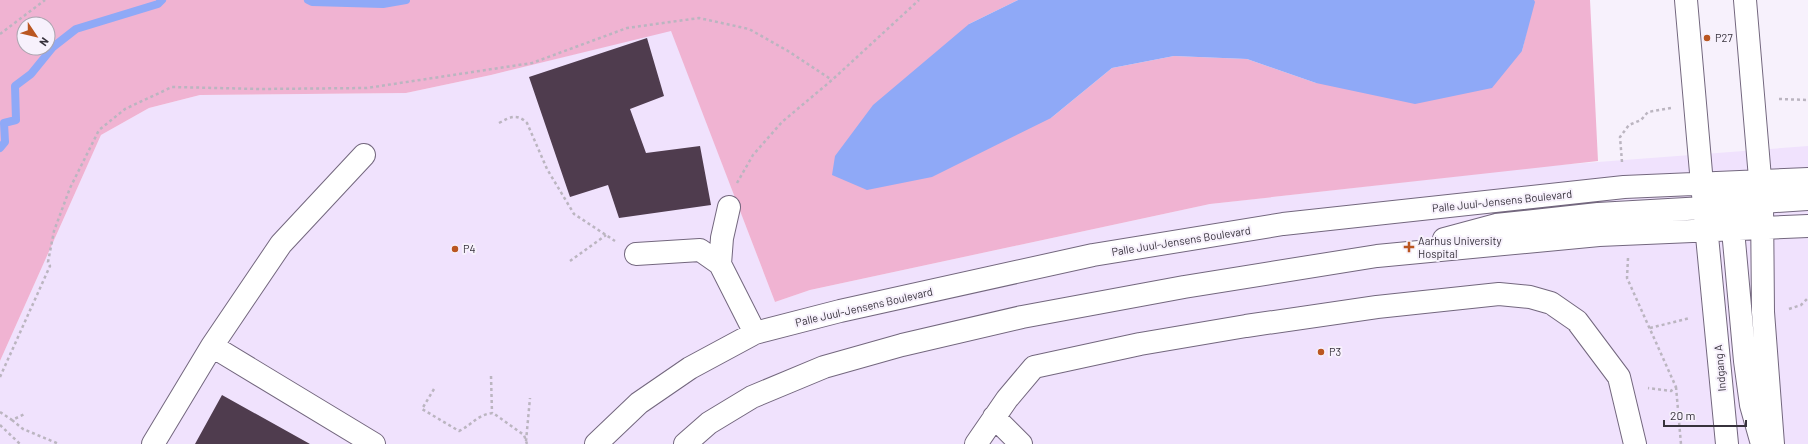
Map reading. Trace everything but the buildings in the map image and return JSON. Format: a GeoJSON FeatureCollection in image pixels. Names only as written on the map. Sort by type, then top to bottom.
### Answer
{"type":"FeatureCollection","features":[{"type":"Feature","properties":{"kind":"street"},"geometry":{"type":"LineString","coordinates":[[1686,0],[1702,184],[1723,214],[1751,405],[1762,444]]}},
{"type":"Feature","properties":{"kind":"street"},"geometry":{"type":"LineString","coordinates":[[1745,0],[1761,191],[1763,312],[1773,444]]}},
{"type":"Feature","properties":{"kind":"street"},"geometry":{"type":"LineString","coordinates":[[153,444],[212,346],[281,244],[364,155]]}},
{"type":"Feature","properties":{"kind":"street","name":"Palle Juul-Jensens Boulevard"},"geometry":{"type":"LineString","coordinates":[[596,444],[639,403],[684,372],[755,333],[840,310],[1093,255],[1284,224],[1624,187],[1702,184],[1761,191],[1808,179]]}},
{"type":"Feature","properties":{"kind":"street"},"geometry":{"type":"LineString","coordinates":[[685,444],[709,423],[752,397],[824,367],[895,347],[1022,317],[1184,288],[1378,256],[1599,234],[1706,230],[1723,214],[1761,191],[1808,199]]}},
{"type":"Feature","properties":{"kind":"street"},"geometry":{"type":"LineString","coordinates":[[720,264],[722,238],[728,207]]}},
{"type":"Feature","properties":{"kind":"street"},"geometry":{"type":"LineString","coordinates":[[1378,256],[1496,225],[1598,214],[1723,214],[1762,228],[1808,226]]}},
{"type":"Feature","properties":{"kind":"street","name":"Indgang A"},"geometry":{"type":"LineString","coordinates":[[1706,230],[1727,444]]}},
{"type":"Feature","properties":{"kind":"street"},"geometry":{"type":"LineString","coordinates":[[636,254],[700,250],[720,264],[755,333]]}},
{"type":"Feature","properties":{"kind":"street"},"geometry":{"type":"LineString","coordinates":[[976,444],[1007,399],[1034,367],[1140,344],[1246,326],[1377,307],[1499,294],[1530,297],[1551,303],[1576,321],[1619,377],[1635,444]]}},
{"type":"Feature","properties":{"kind":"street"},"geometry":{"type":"LineString","coordinates":[[212,346],[374,444]]}},
{"type":"Feature","properties":{"kind":"street"},"geometry":{"type":"LineString","coordinates":[[994,417],[1021,444]]}},
{"type":"Feature","properties":{"kind":"path"},"geometry":{"type":"LineString","coordinates":[[0,34],[45,0]]}},
{"type":"Feature","properties":{"kind":"path"},"geometry":{"type":"LineString","coordinates":[[728,207],[731,194],[753,155],[782,122],[832,80],[919,0]]}},
{"type":"Feature","properties":{"kind":"path"},"geometry":{"type":"LineString","coordinates":[[0,377],[50,266],[48,262],[54,230],[70,188],[98,130],[125,109],[172,87],[367,88],[532,63],[627,28],[699,18],[750,29],[788,51],[832,80]]}},
{"type":"Feature","properties":{"kind":"path"},"geometry":{"type":"LineString","coordinates":[[1622,166],[1620,137],[1630,125],[1641,120],[1648,112],[1695,104]]}},
{"type":"Feature","properties":{"kind":"path"},"geometry":{"type":"LineString","coordinates":[[499,123],[512,116],[522,118],[527,123],[547,169],[574,214],[636,254]]}},
{"type":"Feature","properties":{"kind":"path"},"geometry":{"type":"LineString","coordinates":[[570,261],[606,235]]}},
{"type":"Feature","properties":{"kind":"path"},"geometry":{"type":"LineString","coordinates":[[1628,258],[1627,278],[1637,304],[1650,328],[1676,387],[1681,444]]}},
{"type":"Feature","properties":{"kind":"path"},"geometry":{"type":"LineString","coordinates":[[1781,310],[1795,308],[1801,305],[1808,298]]}},
{"type":"Feature","properties":{"kind":"path"},"geometry":{"type":"LineString","coordinates":[[1650,328],[1694,317]]}},
{"type":"Feature","properties":{"kind":"path"},"geometry":{"type":"LineString","coordinates":[[491,376],[492,413]]}},
{"type":"Feature","properties":{"kind":"path"},"geometry":{"type":"LineString","coordinates":[[1621,386],[1627,384],[1671,391],[1676,387]]}},
{"type":"Feature","properties":{"kind":"path"},"geometry":{"type":"LineString","coordinates":[[434,389],[422,408],[459,431],[467,428],[481,415],[492,413],[498,415],[524,435],[527,442]]}},
{"type":"Feature","properties":{"kind":"path"},"geometry":{"type":"LineString","coordinates":[[527,442],[530,398]]}},
{"type":"Feature","properties":{"kind":"path"},"geometry":{"type":"LineString","coordinates":[[0,412],[23,429],[59,444]]}},
{"type":"Feature","properties":{"kind":"path"},"geometry":{"type":"LineString","coordinates":[[12,420],[24,414]]}},
{"type":"Feature","properties":{"kind":"path"},"geometry":{"type":"LineString","coordinates":[[0,425],[20,444]]}},
{"type":"Feature","properties":{"kind":"shaded area"},"geometry":{"type":"Polygon","coordinates":[[[0,0],[1018,0],[969,24],[1051,118],[1112,68],[1174,56],[1247,59],[1316,83],[1522,51],[1534,0],[1590,0],[1598,161],[1210,204],[810,290],[775,302],[671,31],[491,75],[406,93],[200,95],[149,108],[101,135],[0,361],[0,0]]]}},
{"type":"Feature","properties":{"kind":"shaded area","name":"Aarhus University Hospital"},"geometry":{"type":"Polygon","coordinates":[[[671,30],[775,302],[810,290],[1210,204],[1545,166],[1808,146],[1808,444],[0,444],[0,361],[101,135],[149,108],[200,95],[406,93],[491,75],[671,30]]]}},
{"type":"Feature","properties":{"kind":"water"},"geometry":{"type":"Polygon","coordinates":[[[1018,0],[1534,0],[1535,2],[1522,51],[1492,88],[1415,104],[1316,83],[1247,59],[1174,56],[1112,68],[1051,118],[932,177],[867,190],[832,175],[835,156],[873,105],[969,24],[1018,0]]]}},
{"type":"Feature","properties":{"kind":"waterway"},"geometry":{"type":"LineString","coordinates":[[0,148],[5,142],[4,123],[16,120],[15,86],[31,74],[53,47],[76,29],[158,4],[162,0]]}},
{"type":"Feature","properties":{"kind":"waterway"},"geometry":{"type":"LineString","coordinates":[[308,0],[312,2],[383,4],[406,0]]}},
{"type":"Feature","properties":{"kind":"place","name":"P27"},"geometry":{"type":"Point","coordinates":[1707,38]}},
{"type":"Feature","properties":{"kind":"place","name":"Aarhus University Hospital"},"geometry":{"type":"Point","coordinates":[1409,247]}},
{"type":"Feature","properties":{"kind":"place","name":"P4"},"geometry":{"type":"Point","coordinates":[455,249]}},
{"type":"Feature","properties":{"kind":"place","name":"P3"},"geometry":{"type":"Point","coordinates":[1321,352]}}]}
